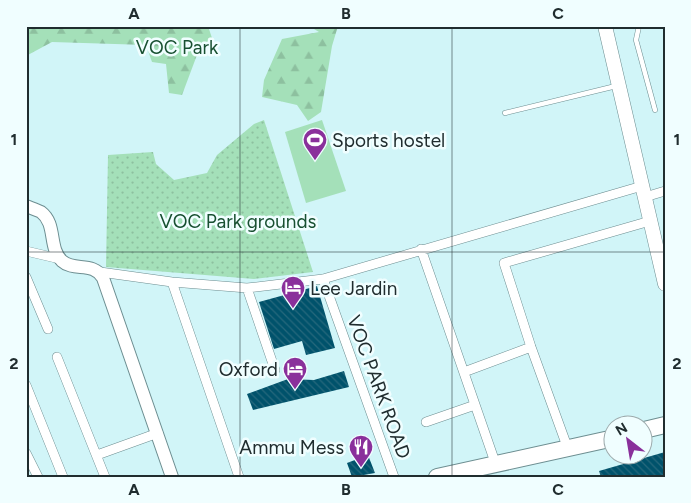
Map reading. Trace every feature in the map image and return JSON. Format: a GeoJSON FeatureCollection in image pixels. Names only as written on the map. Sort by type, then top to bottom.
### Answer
{"type":"FeatureCollection","features":[{"type":"Feature","properties":{"kind":"highway"},"geometry":{"type":"LineString","coordinates":[[437,477],[604,440]]}},
{"type":"Feature","properties":{"kind":"highway"},"geometry":{"type":"LineString","coordinates":[[482,477],[604,448]]}},
{"type":"Feature","properties":{"kind":"main road"},"geometry":{"type":"LineString","coordinates":[[605,26],[665,284]]}},
{"type":"Feature","properties":{"kind":"main road"},"geometry":{"type":"LineString","coordinates":[[26,206],[41,212],[50,223],[55,250],[64,263],[95,269],[100,272],[172,477]]}},
{"type":"Feature","properties":{"kind":"street"},"geometry":{"type":"LineString","coordinates":[[100,272],[172,282],[247,288],[323,279],[421,249],[643,192],[665,191]]}},
{"type":"Feature","properties":{"kind":"street"},"geometry":{"type":"LineString","coordinates":[[568,449],[531,347],[504,263],[650,221]]}},
{"type":"Feature","properties":{"kind":"street"},"geometry":{"type":"LineString","coordinates":[[421,249],[496,464]]}},
{"type":"Feature","properties":{"kind":"street"},"geometry":{"type":"LineString","coordinates":[[26,251],[60,259]]}},
{"type":"Feature","properties":{"kind":"street"},"geometry":{"type":"LineString","coordinates":[[26,277],[48,329]]}},
{"type":"Feature","properties":{"kind":"street","name":"VOC PARK ROAD"},"geometry":{"type":"LineString","coordinates":[[323,279],[394,477]]}},
{"type":"Feature","properties":{"kind":"street"},"geometry":{"type":"LineString","coordinates":[[172,282],[239,477]]}},
{"type":"Feature","properties":{"kind":"street"},"geometry":{"type":"LineString","coordinates":[[247,288],[275,370]]}},
{"type":"Feature","properties":{"kind":"street"},"geometry":{"type":"LineString","coordinates":[[464,372],[531,347]]}},
{"type":"Feature","properties":{"kind":"street"},"geometry":{"type":"LineString","coordinates":[[57,357],[105,477]]}},
{"type":"Feature","properties":{"kind":"street"},"geometry":{"type":"LineString","coordinates":[[26,385],[63,477]]}},
{"type":"Feature","properties":{"kind":"street"},"geometry":{"type":"LineString","coordinates":[[426,422],[475,405]]}},
{"type":"Feature","properties":{"kind":"street"},"geometry":{"type":"LineString","coordinates":[[97,455],[158,433]]}},
{"type":"Feature","properties":{"kind":"street"},"geometry":{"type":"LineString","coordinates":[[26,453],[38,477]]}},
{"type":"Feature","properties":{"kind":"lane"},"geometry":{"type":"LineString","coordinates":[[639,26],[636,40],[655,110]]}},
{"type":"Feature","properties":{"kind":"lane"},"geometry":{"type":"LineString","coordinates":[[505,113],[618,86]]}},
{"type":"Feature","properties":{"kind":"green space","name":"VOC Park"},"geometry":{"type":"Polygon","coordinates":[[[30,26],[208,26],[214,44],[197,55],[182,95],[169,93],[166,64],[152,62],[146,45],[52,42],[26,56],[26,29],[30,26]]]}},
{"type":"Feature","properties":{"kind":"green space","name":"VOC Park"},"geometry":{"type":"Polygon","coordinates":[[[309,26],[338,26],[332,46],[321,112],[308,121],[297,105],[262,97],[264,80],[282,39],[319,32],[309,26]]]}},
{"type":"Feature","properties":{"kind":"green space","name":"VOC Park grounds"},"geometry":{"type":"Polygon","coordinates":[[[264,120],[313,272],[254,279],[106,267],[108,155],[153,152],[156,164],[174,180],[207,173],[217,155],[254,124],[264,120]]]}},
{"type":"Feature","properties":{"kind":"green space","name":"Sports hostel"},"geometry":{"type":"Polygon","coordinates":[[[322,120],[346,191],[306,203],[285,132],[322,120]]]}},
{"type":"Feature","properties":{"kind":"building"},"geometry":{"type":"Polygon","coordinates":[[[317,286],[335,348],[306,355],[302,341],[274,349],[259,302],[317,286]]]}},
{"type":"Feature","properties":{"kind":"building","name":"Oxford"},"geometry":{"type":"Polygon","coordinates":[[[344,371],[349,387],[253,410],[247,394],[288,379],[314,380],[344,371]]]}},
{"type":"Feature","properties":{"kind":"building"},"geometry":{"type":"Polygon","coordinates":[[[665,452],[665,477],[601,477],[599,471],[616,466],[654,466],[654,455],[665,452]]]}},
{"type":"Feature","properties":{"kind":"building","name":"Ammu Mess"},"geometry":{"type":"Polygon","coordinates":[[[368,455],[375,473],[352,477],[347,463],[368,455]]]}},
{"type":"Feature","properties":{"kind":"place","name":"Sports hostel"},"geometry":{"type":"Point","coordinates":[315,161]}},
{"type":"Feature","properties":{"kind":"place","name":"Lee Jardin"},"geometry":{"type":"Point","coordinates":[293,309]}},
{"type":"Feature","properties":{"kind":"place","name":"Oxford"},"geometry":{"type":"Point","coordinates":[295,390]}},
{"type":"Feature","properties":{"kind":"place","name":"Ammu Mess"},"geometry":{"type":"Point","coordinates":[361,468]}}]}
